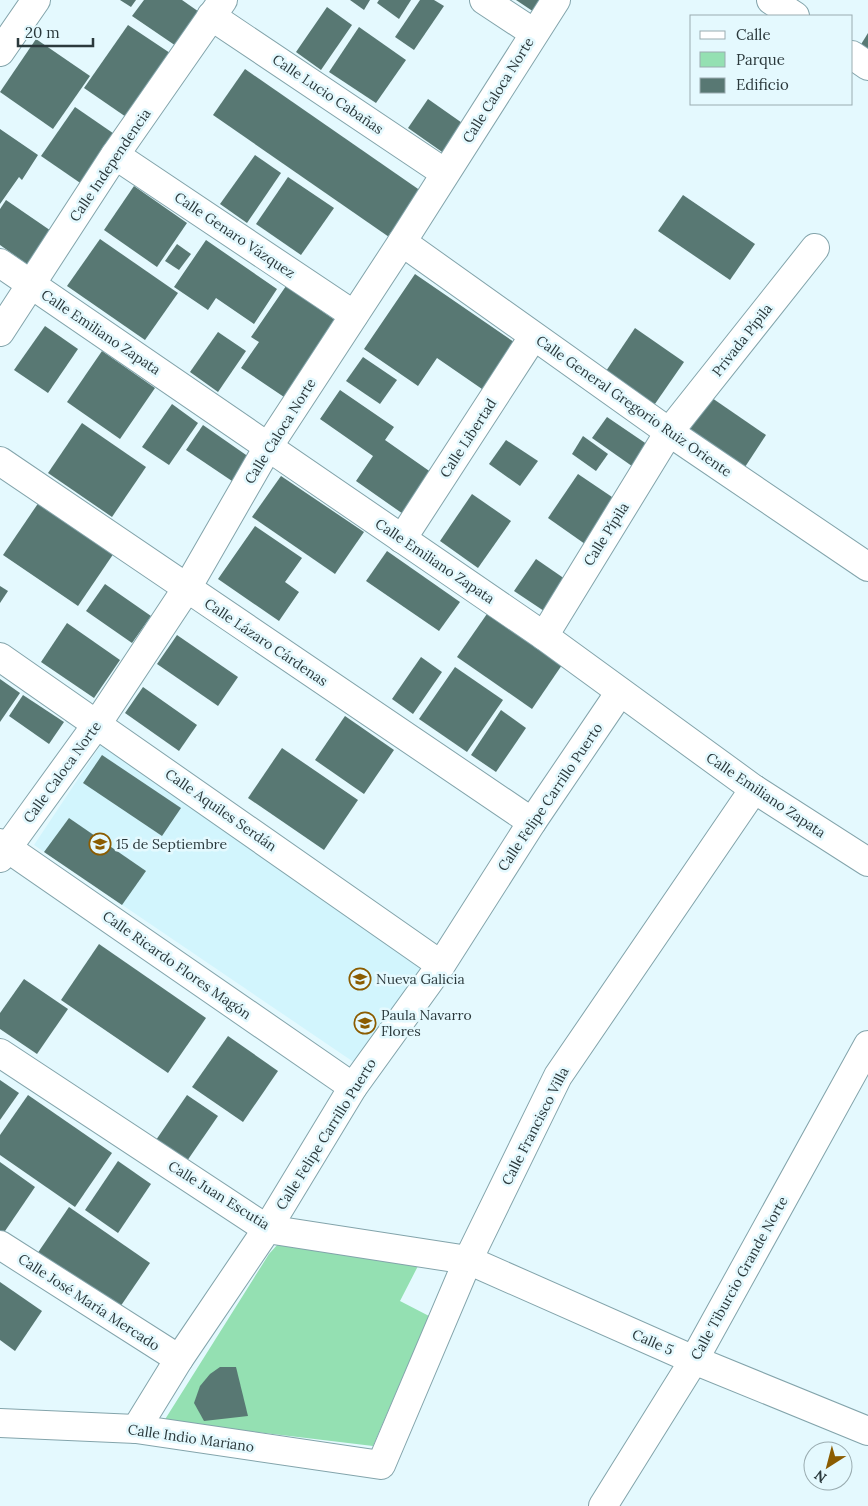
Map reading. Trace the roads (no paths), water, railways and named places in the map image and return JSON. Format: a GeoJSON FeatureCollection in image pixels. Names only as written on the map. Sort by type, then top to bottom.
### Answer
{"type":"FeatureCollection","features":[{"type":"Feature","properties":{"kind":"street"},"geometry":{"type":"LineString","coordinates":[[0,52],[36,0]]}},
{"type":"Feature","properties":{"kind":"street"},"geometry":{"type":"LineString","coordinates":[[484,0],[534,33]]}},
{"type":"Feature","properties":{"kind":"street","name":"Calle Caloca Norte"},"geometry":{"type":"LineString","coordinates":[[3,850],[97,724],[187,588],[268,447],[402,242],[556,0]]}},
{"type":"Feature","properties":{"kind":"street"},"geometry":{"type":"LineString","coordinates":[[771,0],[794,15]]}},
{"type":"Feature","properties":{"kind":"street","name":"Calle Independencia"},"geometry":{"type":"LineString","coordinates":[[0,332],[115,155],[217,8]]}},
{"type":"Feature","properties":{"kind":"street","name":"Calle Lucio Cabañas"},"geometry":{"type":"LineString","coordinates":[[217,8],[445,173]]}},
{"type":"Feature","properties":{"kind":"street"},"geometry":{"type":"LineString","coordinates":[[853,56],[868,66]]}},
{"type":"Feature","properties":{"kind":"street","name":"Calle Genaro Vázquez"},"geometry":{"type":"LineString","coordinates":[[115,155],[354,315]]}},
{"type":"Feature","properties":{"kind":"street","name":"Calle General Gregorio Ruiz Oriente"},"geometry":{"type":"LineString","coordinates":[[402,242],[533,337],[868,568]]}},
{"type":"Feature","properties":{"kind":"street","name":"Privada Pípila"},"geometry":{"type":"LineString","coordinates":[[669,432],[815,248]]}},
{"type":"Feature","properties":{"kind":"street","name":"Calle Emiliano Zapata"},"geometry":{"type":"LineString","coordinates":[[0,263],[544,636],[754,789],[868,862]]}},
{"type":"Feature","properties":{"kind":"street","name":"Calle Libertad"},"geometry":{"type":"LineString","coordinates":[[402,539],[533,337]]}},
{"type":"Feature","properties":{"kind":"street","name":"Calle Pípila"},"geometry":{"type":"LineString","coordinates":[[544,636],[669,432]]}},
{"type":"Feature","properties":{"kind":"street","name":"Calle Lázaro Cárdenas"},"geometry":{"type":"LineString","coordinates":[[0,461],[532,822]]}},
{"type":"Feature","properties":{"kind":"street","name":"Calle Aquiles Serdán"},"geometry":{"type":"LineString","coordinates":[[0,657],[440,965]]}},
{"type":"Feature","properties":{"kind":"street","name":"Calle Felipe Carrillo Puerto"},"geometry":{"type":"LineString","coordinates":[[136,1429],[179,1359],[267,1229],[353,1087],[440,965],[532,822],[620,692]]}},
{"type":"Feature","properties":{"kind":"street","name":"Calle Francisco Villa"},"geometry":{"type":"LineString","coordinates":[[381,1465],[468,1260],[558,1076],[754,789]]}},
{"type":"Feature","properties":{"kind":"street","name":"Calle Ricardo Flores Magón"},"geometry":{"type":"LineString","coordinates":[[3,850],[353,1087]]}},
{"type":"Feature","properties":{"kind":"street","name":"Calle Tiburcio Grande Norte"},"geometry":{"type":"LineString","coordinates":[[603,1506],[694,1360],[868,1045]]}},
{"type":"Feature","properties":{"kind":"street","name":"Calle Juan Escutia"},"geometry":{"type":"LineString","coordinates":[[0,1053],[267,1229],[468,1260]]}},
{"type":"Feature","properties":{"kind":"street","name":"Calle José María Mercado"},"geometry":{"type":"LineString","coordinates":[[0,1244],[179,1359]]}},
{"type":"Feature","properties":{"kind":"street","name":"Calle 5"},"geometry":{"type":"LineString","coordinates":[[468,1260],[694,1360],[868,1431]]}},
{"type":"Feature","properties":{"kind":"street","name":"Calle Indio Mariano"},"geometry":{"type":"LineString","coordinates":[[0,1423],[136,1429],[381,1465]]}},
{"type":"Feature","properties":{"kind":"place","name":"15 de Septiembre"},"geometry":{"type":"Point","coordinates":[100,844]}},
{"type":"Feature","properties":{"kind":"place","name":"Nueva Galicia"},"geometry":{"type":"Point","coordinates":[360,979]}},
{"type":"Feature","properties":{"kind":"place","name":"Paula Navarro Flores"},"geometry":{"type":"Point","coordinates":[365,1023]}}]}
